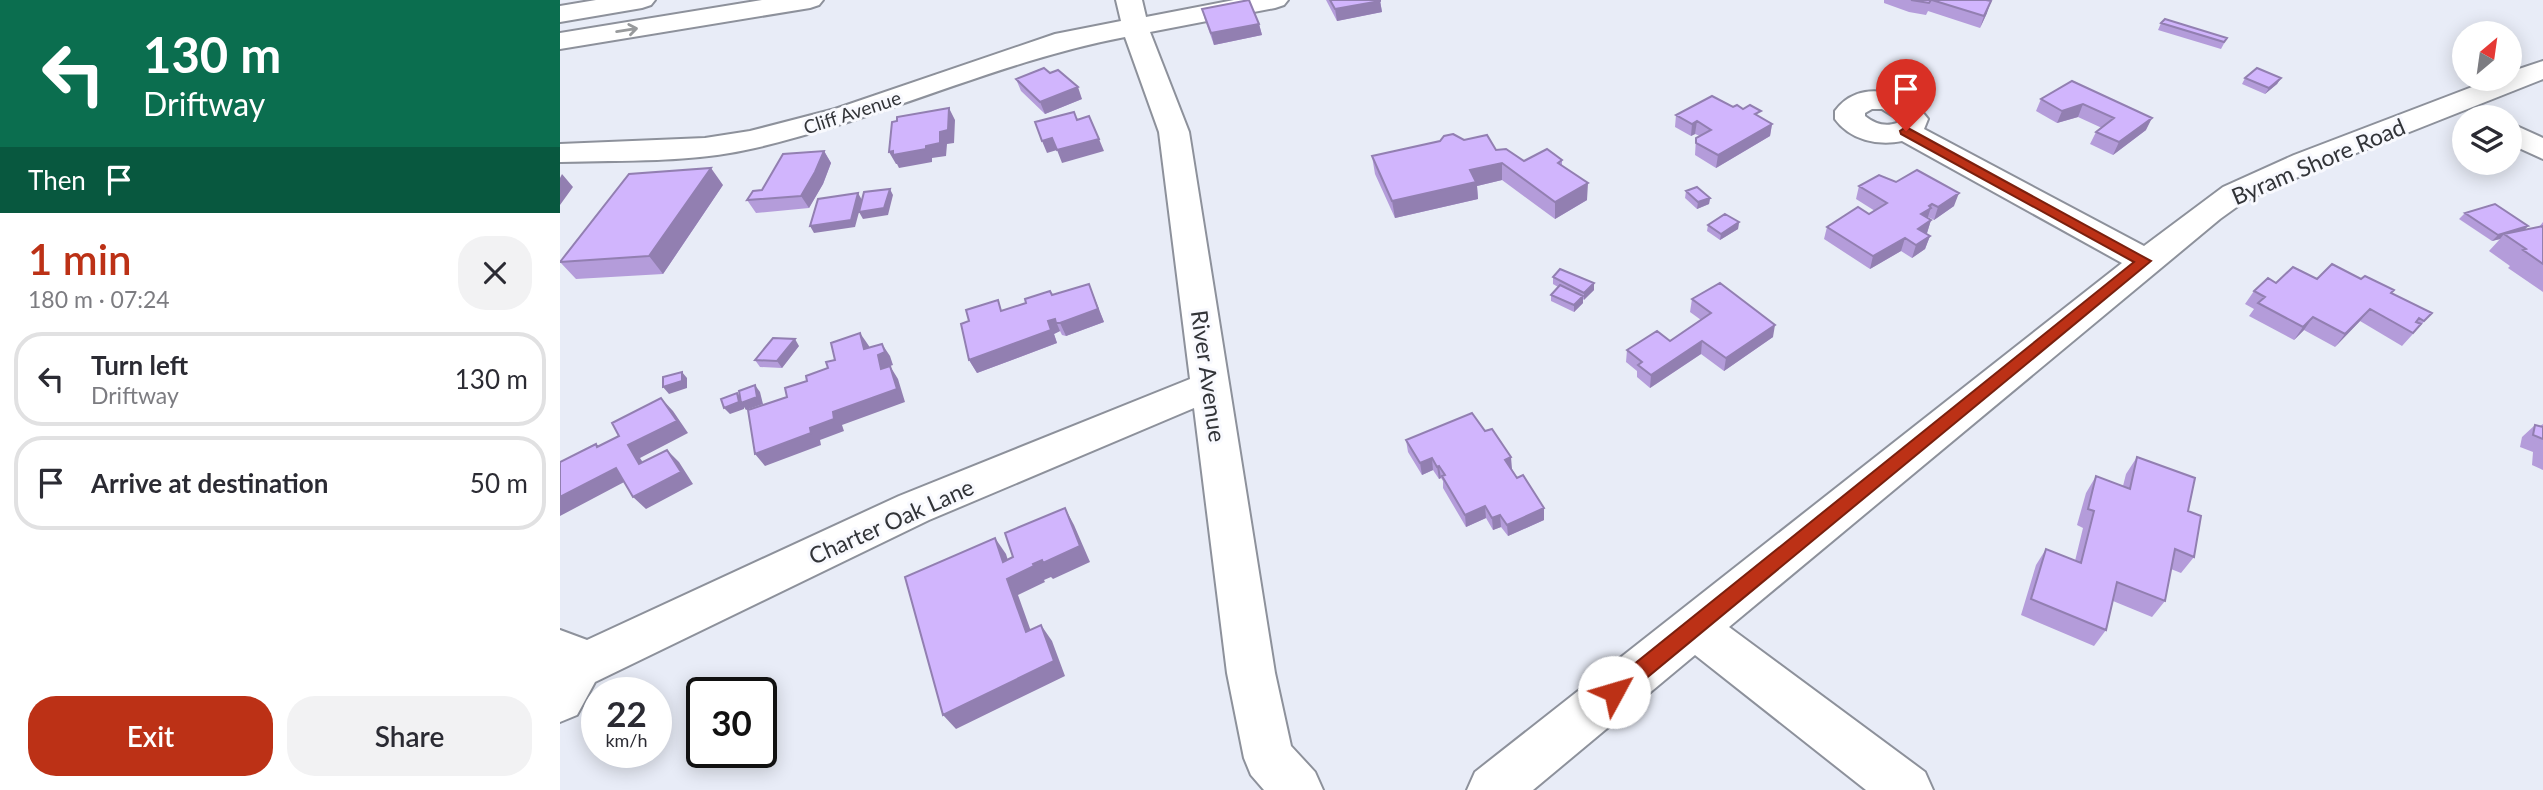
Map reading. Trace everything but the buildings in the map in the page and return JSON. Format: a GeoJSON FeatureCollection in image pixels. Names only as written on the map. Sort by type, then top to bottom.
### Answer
{"type":"FeatureCollection","features":[{"type":"Feature","properties":{"kind":"main road"},"geometry":{"type":"LineString","coordinates":[[560,13],[642,0]]}},
{"type":"Feature","properties":{"kind":"main road"},"geometry":{"type":"LineString","coordinates":[[560,41],[810,0]]}},
{"type":"Feature","properties":{"kind":"main road","name":"Cliff Avenue"},"geometry":{"type":"LineString","coordinates":[[560,153],[705,147],[752,140],[845,116],[1065,40],[1132,13],[1275,0]]}},
{"type":"Feature","properties":{"kind":"main road","name":"River Avenue"},"geometry":{"type":"LineString","coordinates":[[1132,13],[1174,132],[1251,673],[1277,779]]}},
{"type":"Feature","properties":{"kind":"main road","name":"Byram Shore Road"},"geometry":{"type":"LineString","coordinates":[[2478,105],[2538,75]]}},
{"type":"Feature","properties":{"kind":"main road","name":"Byram Shore Road"},"geometry":{"type":"LineString","coordinates":[[1493,790],[2144,261],[2234,194],[2305,162],[2452,115]]}},
{"type":"Feature","properties":{"kind":"main road"},"geometry":{"type":"LineString","coordinates":[[1906,131],[2144,261]]}},
{"type":"Feature","properties":{"kind":"main road"},"geometry":{"type":"LineString","coordinates":[[2522,139],[2543,150]]}},
{"type":"Feature","properties":{"kind":"main road","name":"Charter Oak Lane"},"geometry":{"type":"LineString","coordinates":[[565,672],[914,508],[1210,386]]}},
{"type":"Feature","properties":{"kind":"main road"},"geometry":{"type":"LineString","coordinates":[[1694,627],[1907,790]]}},
{"type":"Feature","properties":{"kind":"route"},"geometry":{"type":"LineString","coordinates":[[1614,692],[2144,261],[1906,131]]}}]}
